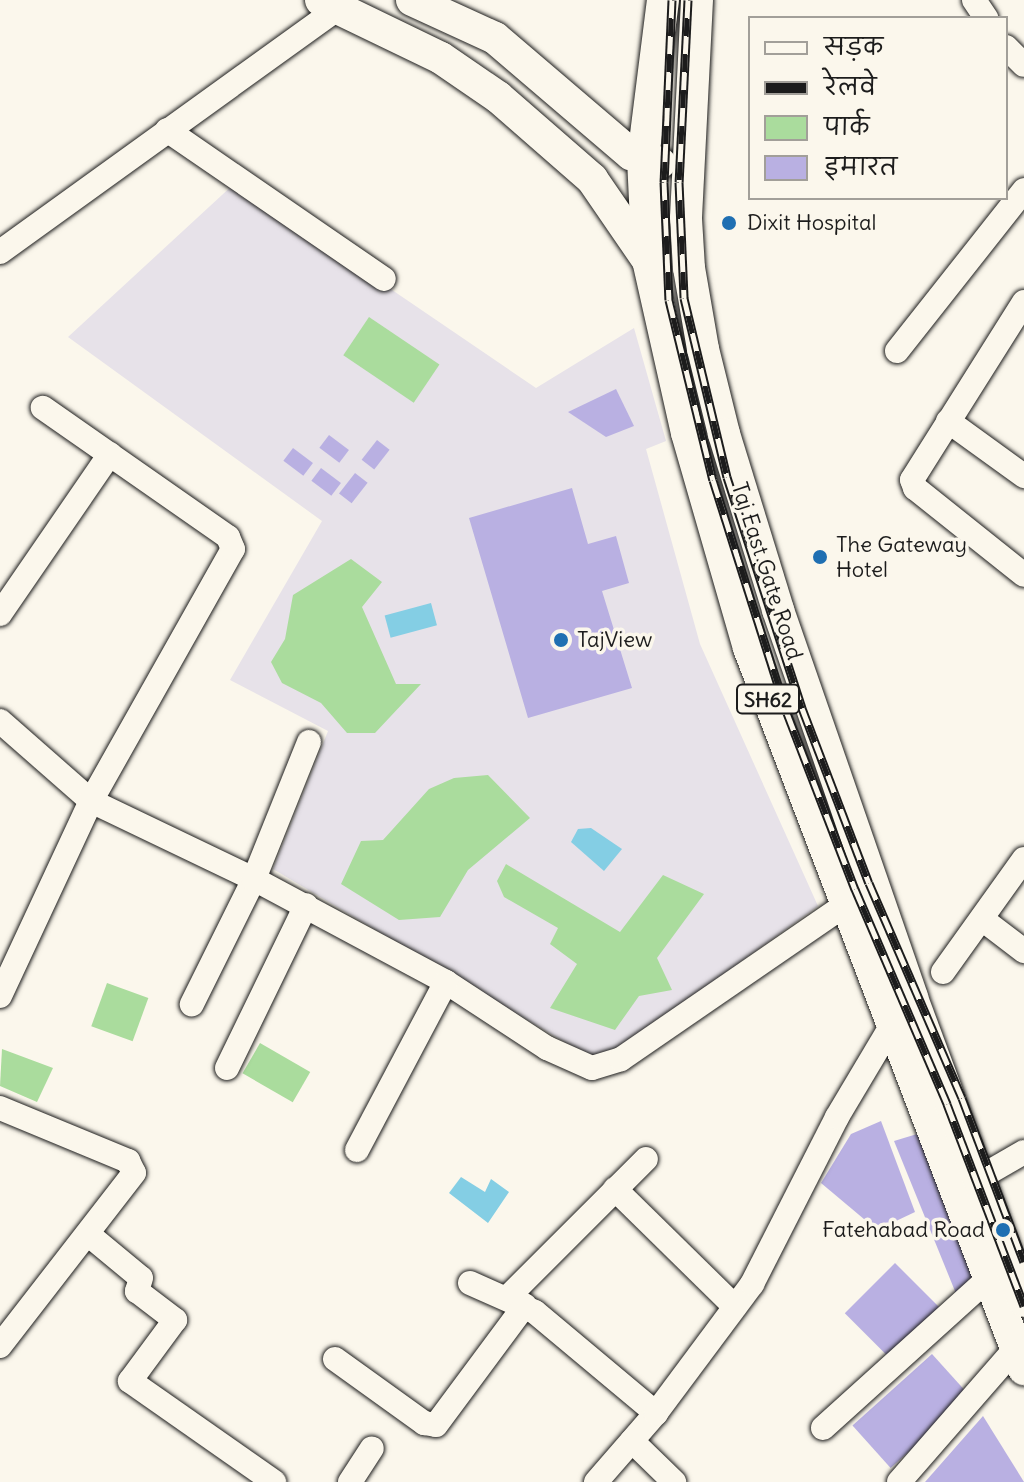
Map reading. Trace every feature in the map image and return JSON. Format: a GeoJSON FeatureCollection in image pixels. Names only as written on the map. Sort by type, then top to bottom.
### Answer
{"type":"FeatureCollection","features":[{"type":"Feature","properties":{"kind":"main road"},"geometry":{"type":"LineString","coordinates":[[412,0],[495,38],[631,154],[689,170]]}},
{"type":"Feature","properties":{"kind":"main road","name":"SH62"},"geometry":{"type":"LineString","coordinates":[[663,0],[643,159],[648,260],[687,433],[749,648],[845,905],[902,1010],[989,1278],[1020,1359]]}},
{"type":"Feature","properties":{"kind":"main road","name":"Taj East Gate Road"},"geometry":{"type":"LineString","coordinates":[[697,0],[686,219],[689,268],[703,349],[724,434],[902,1010],[979,1178],[1024,1301]]}},
{"type":"Feature","properties":{"kind":"main road"},"geometry":{"type":"LineString","coordinates":[[328,5],[441,58],[498,97],[592,179],[648,260],[689,268]]}},
{"type":"Feature","properties":{"kind":"street"},"geometry":{"type":"LineString","coordinates":[[0,252],[167,130],[328,5]]}},
{"type":"Feature","properties":{"kind":"street"},"geometry":{"type":"LineString","coordinates":[[1008,49],[1024,65]]}},
{"type":"Feature","properties":{"kind":"street"},"geometry":{"type":"LineString","coordinates":[[167,130],[384,279]]}},
{"type":"Feature","properties":{"kind":"street"},"geometry":{"type":"LineString","coordinates":[[897,351],[1024,190]]}},
{"type":"Feature","properties":{"kind":"street"},"geometry":{"type":"LineString","coordinates":[[1024,302],[914,476],[913,484],[1024,575]]}},
{"type":"Feature","properties":{"kind":"street"},"geometry":{"type":"LineString","coordinates":[[0,996],[91,801],[233,549],[228,537],[43,408]]}},
{"type":"Feature","properties":{"kind":"street"},"geometry":{"type":"LineString","coordinates":[[948,421],[1024,476]]}},
{"type":"Feature","properties":{"kind":"street"},"geometry":{"type":"LineString","coordinates":[[0,614],[110,454]]}},
{"type":"Feature","properties":{"kind":"street"},"geometry":{"type":"LineString","coordinates":[[0,721],[91,801],[306,905],[446,982],[547,1048],[592,1068],[621,1059],[845,905]]}},
{"type":"Feature","properties":{"kind":"street"},"geometry":{"type":"LineString","coordinates":[[192,1004],[254,879],[309,742]]}},
{"type":"Feature","properties":{"kind":"street"},"geometry":{"type":"LineString","coordinates":[[943,972],[1024,859]]}},
{"type":"Feature","properties":{"kind":"street"},"geometry":{"type":"LineString","coordinates":[[227,1068],[306,905]]}},
{"type":"Feature","properties":{"kind":"street"},"geometry":{"type":"LineString","coordinates":[[982,919],[1024,951]]}},
{"type":"Feature","properties":{"kind":"street"},"geometry":{"type":"LineString","coordinates":[[357,1150],[446,982]]}},
{"type":"Feature","properties":{"kind":"street"},"geometry":{"type":"LineString","coordinates":[[596,1482],[656,1413],[767,1259],[837,1117],[902,1010]]}},
{"type":"Feature","properties":{"kind":"street"},"geometry":{"type":"LineString","coordinates":[[0,1108],[128,1161],[133,1166],[131,1181],[4,1336]]}},
{"type":"Feature","properties":{"kind":"street"},"geometry":{"type":"LineString","coordinates":[[979,1178],[1024,1152]]}},
{"type":"Feature","properties":{"kind":"street"},"geometry":{"type":"LineString","coordinates":[[335,1359],[424,1423],[436,1425],[516,1301],[615,1189],[646,1159]]}},
{"type":"Feature","properties":{"kind":"street"},"geometry":{"type":"LineString","coordinates":[[615,1189],[735,1307]]}},
{"type":"Feature","properties":{"kind":"street"},"geometry":{"type":"LineString","coordinates":[[89,1235],[141,1278],[137,1291],[175,1320],[130,1381],[274,1482]]}},
{"type":"Feature","properties":{"kind":"street"},"geometry":{"type":"LineString","coordinates":[[823,1428],[989,1278]]}},
{"type":"Feature","properties":{"kind":"street"},"geometry":{"type":"LineString","coordinates":[[470,1283],[516,1301],[656,1413]]}},
{"type":"Feature","properties":{"kind":"street"},"geometry":{"type":"LineString","coordinates":[[899,1482],[1020,1359]]}},
{"type":"Feature","properties":{"kind":"street"},"geometry":{"type":"LineString","coordinates":[[632,1441],[674,1482]]}},
{"type":"Feature","properties":{"kind":"street"},"geometry":{"type":"LineString","coordinates":[[350,1482],[372,1448]]}},
{"type":"Feature","properties":{"kind":"shaded area"},"geometry":{"type":"Polygon","coordinates":[[[235,183],[536,388],[634,328],[666,441],[646,449],[700,644],[818,906],[606,1059],[595,1060],[273,869],[328,731],[230,680],[322,521],[68,337],[235,183]]]}},
{"type":"Feature","properties":{"kind":"green space"},"geometry":{"type":"Polygon","coordinates":[[[369,317],[439,365],[414,403],[343,355],[369,317]]]}},
{"type":"Feature","properties":{"kind":"green space"},"geometry":{"type":"Polygon","coordinates":[[[351,559],[382,582],[362,607],[396,684],[421,684],[375,733],[347,733],[321,703],[282,683],[271,662],[285,639],[293,595],[351,559]]]}},
{"type":"Feature","properties":{"kind":"green space"},"geometry":{"type":"Polygon","coordinates":[[[488,775],[530,818],[468,870],[440,917],[399,920],[341,884],[361,841],[383,840],[429,789],[454,778],[488,775]]]}},
{"type":"Feature","properties":{"kind":"green space"},"geometry":{"type":"Polygon","coordinates":[[[506,864],[620,932],[663,875],[704,894],[657,958],[672,990],[639,996],[615,1030],[550,1008],[577,964],[550,944],[558,928],[504,897],[497,881],[506,864]]]}},
{"type":"Feature","properties":{"kind":"green space"},"geometry":{"type":"Polygon","coordinates":[[[107,983],[148,998],[133,1041],[91,1026],[107,983]]]}},
{"type":"Feature","properties":{"kind":"green space"},"geometry":{"type":"Polygon","coordinates":[[[260,1043],[310,1072],[293,1102],[243,1073],[260,1043]]]}},
{"type":"Feature","properties":{"kind":"green space"},"geometry":{"type":"Polygon","coordinates":[[[2,1049],[53,1068],[37,1102],[0,1086],[2,1049]]]}},
{"type":"Feature","properties":{"kind":"water"},"geometry":{"type":"Polygon","coordinates":[[[431,603],[437,625],[391,638],[385,615],[431,603]]]}},
{"type":"Feature","properties":{"kind":"water"},"geometry":{"type":"Polygon","coordinates":[[[591,828],[622,849],[604,871],[571,842],[578,829],[591,828]]]}},
{"type":"Feature","properties":{"kind":"water"},"geometry":{"type":"Polygon","coordinates":[[[461,1177],[485,1192],[491,1179],[509,1192],[488,1223],[449,1193],[461,1177]]]}},
{"type":"Feature","properties":{"kind":"building"},"geometry":{"type":"Polygon","coordinates":[[[616,389],[634,426],[606,437],[568,412],[616,389]]]}},
{"type":"Feature","properties":{"kind":"building"},"geometry":{"type":"Polygon","coordinates":[[[329,435],[349,450],[339,463],[319,448],[329,435]]]}},
{"type":"Feature","properties":{"kind":"building"},"geometry":{"type":"Polygon","coordinates":[[[377,440],[390,450],[374,470],[362,460],[377,440]]]}},
{"type":"Feature","properties":{"kind":"building"},"geometry":{"type":"Polygon","coordinates":[[[293,448],[313,463],[303,476],[283,461],[293,448]]]}},
{"type":"Feature","properties":{"kind":"building"},"geometry":{"type":"Polygon","coordinates":[[[321,468],[341,483],[331,496],[311,481],[321,468]]]}},
{"type":"Feature","properties":{"kind":"building"},"geometry":{"type":"Polygon","coordinates":[[[355,473],[368,483],[352,503],[339,493],[355,473]]]}},
{"type":"Feature","properties":{"kind":"building","name":"TajView"},"geometry":{"type":"Polygon","coordinates":[[[572,488],[588,544],[616,536],[629,583],[602,591],[632,688],[528,718],[469,518],[572,488]]]}},
{"type":"Feature","properties":{"kind":"building"},"geometry":{"type":"Polygon","coordinates":[[[881,1121],[915,1212],[877,1230],[821,1183],[851,1134],[881,1121]]]}},
{"type":"Feature","properties":{"kind":"building"},"geometry":{"type":"Polygon","coordinates":[[[927,1131],[983,1276],[957,1296],[894,1141],[927,1131]]]}},
{"type":"Feature","properties":{"kind":"building"},"geometry":{"type":"Polygon","coordinates":[[[895,1263],[940,1308],[890,1358],[845,1313],[895,1263]]]}},
{"type":"Feature","properties":{"kind":"building"},"geometry":{"type":"Polygon","coordinates":[[[932,1354],[970,1396],[891,1468],[852,1426],[932,1354]]]}},
{"type":"Feature","properties":{"kind":"building"},"geometry":{"type":"Polygon","coordinates":[[[983,1416],[1024,1482],[925,1482],[983,1416]]]}},
{"type":"Feature","properties":{"kind":"railway"},"geometry":{"type":"LineString","coordinates":[[672,0],[664,182],[669,300],[713,480],[787,713],[855,889],[947,1104],[1024,1306]]}},
{"type":"Feature","properties":{"kind":"railway"},"geometry":{"type":"LineString","coordinates":[[688,0],[679,182],[684,298],[727,477],[802,708],[869,883],[962,1098],[1024,1262]]}},
{"type":"Feature","properties":{"kind":"place","name":"Dixit Hospital"},"geometry":{"type":"Point","coordinates":[729,223]}},
{"type":"Feature","properties":{"kind":"place","name":"The Gateway Hotel"},"geometry":{"type":"Point","coordinates":[820,557]}},
{"type":"Feature","properties":{"kind":"place","name":"TajView"},"geometry":{"type":"Point","coordinates":[561,640]}},
{"type":"Feature","properties":{"kind":"place","name":"Fatehabad Road"},"geometry":{"type":"Point","coordinates":[1003,1230]}}]}
